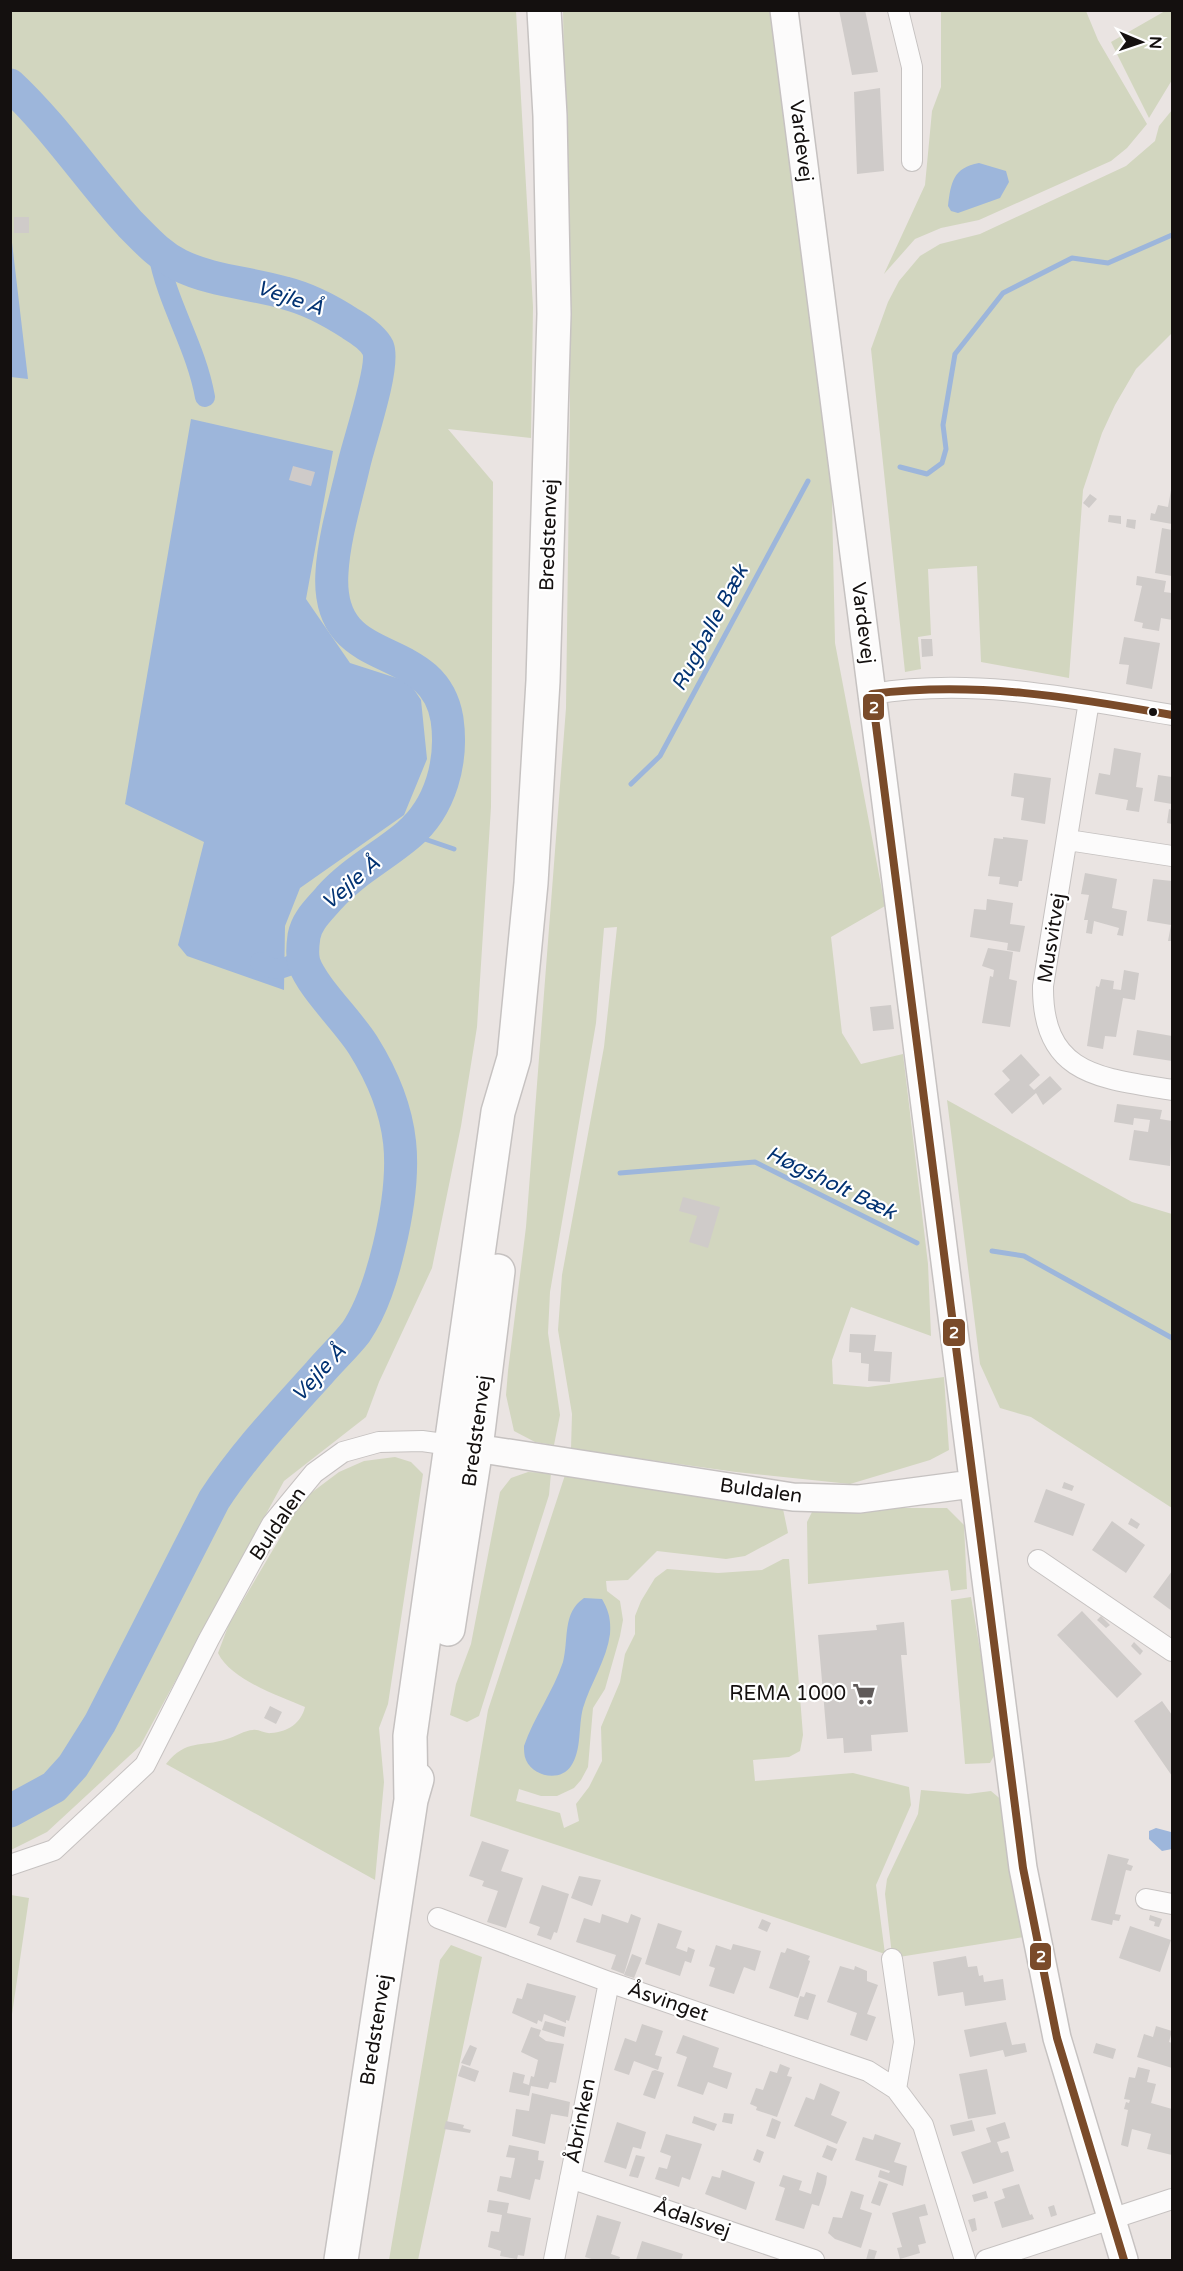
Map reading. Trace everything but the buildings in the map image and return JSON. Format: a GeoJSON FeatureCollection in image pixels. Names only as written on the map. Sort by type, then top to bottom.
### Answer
{"type":"FeatureCollection","features":[{"type":"Feature","properties":{"kind":"highway","name":"Bredstenvej"},"geometry":{"type":"LineString","coordinates":[[341,2260],[411,1800],[431,1735],[464,1446],[498,1112],[514,1058],[531,883],[543,681],[551,473],[554,302],[550,116],[544,10]]}},
{"type":"Feature","properties":{"kind":"street","name":"Vardevej"},"geometry":{"type":"LineString","coordinates":[[784,10],[972,1484],[1029,1901],[1057,2038],[1124,2260]]}},
{"type":"Feature","properties":{"kind":"street"},"geometry":{"type":"LineString","coordinates":[[898,10],[912,67],[912,161]]}},
{"type":"Feature","properties":{"kind":"street"},"geometry":{"type":"LineString","coordinates":[[872,694],[946,686],[987,687],[1173,715]]}},
{"type":"Feature","properties":{"kind":"street","name":"Musvitvej"},"geometry":{"type":"LineString","coordinates":[[1089,702],[1043,986],[1042,1010],[1047,1029],[1060,1050],[1084,1071],[1114,1080],[1173,1090]]}},
{"type":"Feature","properties":{"kind":"street"},"geometry":{"type":"LineString","coordinates":[[1068,840],[1173,855]]}},
{"type":"Feature","properties":{"kind":"street","name":"Buldalen"},"geometry":{"type":"LineString","coordinates":[[10,1865],[54,1850],[145,1765],[272,1524],[314,1473],[343,1452],[379,1442],[422,1441],[793,1497],[859,1499],[972,1484]]}},
{"type":"Feature","properties":{"kind":"street"},"geometry":{"type":"LineString","coordinates":[[1038,1560],[1173,1652]]}},
{"type":"Feature","properties":{"kind":"street"},"geometry":{"type":"LineString","coordinates":[[1146,1899],[1172,1903]]}},
{"type":"Feature","properties":{"kind":"street","name":"Åsvinget"},"geometry":{"type":"LineString","coordinates":[[438,1918],[609,1982],[868,2071],[896,2089],[923,2125],[965,2260]]}},
{"type":"Feature","properties":{"kind":"street"},"geometry":{"type":"LineString","coordinates":[[892,1959],[904,2042],[896,2089]]}},
{"type":"Feature","properties":{"kind":"street","name":"Åbrinken"},"geometry":{"type":"LineString","coordinates":[[554,2260],[609,1982]]}},
{"type":"Feature","properties":{"kind":"street","name":"Ådalsvej"},"geometry":{"type":"LineString","coordinates":[[570,2178],[814,2260]]}},
{"type":"Feature","properties":{"kind":"street"},"geometry":{"type":"LineString","coordinates":[[986,2260],[1173,2199]]}},
{"type":"Feature","properties":{"kind":"green space"},"geometry":{"type":"Polygon","coordinates":[[[11,11],[516,11],[533,307],[531,438],[448,429],[493,482],[491,807],[477,1027],[461,1126],[432,1268],[379,1382],[366,1417],[284,1481],[140,1746],[47,1832],[11,1850],[11,11]]]}},
{"type":"Feature","properties":{"kind":"green space"},"geometry":{"type":"Polygon","coordinates":[[[563,11],[771,11],[831,455],[835,643],[885,906],[831,937],[842,1033],[861,1064],[903,1054],[928,1264],[931,1336],[851,1307],[832,1360],[833,1384],[868,1387],[944,1377],[949,1450],[930,1460],[850,1484],[736,1472],[571,1449],[572,1414],[558,1330],[562,1275],[604,1047],[617,927],[604,928],[596,1023],[550,1292],[548,1333],[560,1415],[554,1445],[535,1442],[514,1431],[506,1395],[526,1227],[566,708],[570,403],[563,11]]]}},
{"type":"Feature","properties":{"kind":"green space"},"geometry":{"type":"Polygon","coordinates":[[[941,11],[1086,11],[1098,40],[1147,124],[1127,148],[1111,161],[979,220],[941,228],[915,239],[884,274],[925,185],[932,111],[941,87],[941,11]]]}},
{"type":"Feature","properties":{"kind":"green space"},"geometry":{"type":"Polygon","coordinates":[[[1165,11],[1172,11],[1172,80],[1149,118],[1111,42],[1165,11]]]}},
{"type":"Feature","properties":{"kind":"green space"},"geometry":{"type":"Polygon","coordinates":[[[1172,110],[1172,333],[1136,369],[1115,405],[1102,433],[1083,490],[1069,678],[981,662],[977,566],[928,569],[931,635],[918,637],[921,669],[905,672],[871,349],[888,302],[899,281],[920,256],[940,244],[980,234],[1126,166],[1155,141],[1159,126],[1172,110]]]}},
{"type":"Feature","properties":{"kind":"green space"},"geometry":{"type":"Polygon","coordinates":[[[947,1100],[1132,1202],[1172,1214],[1172,1508],[1031,1417],[1000,1408],[980,1364],[947,1100]]]}},
{"type":"Feature","properties":{"kind":"green space"},"geometry":{"type":"Polygon","coordinates":[[[395,1457],[411,1462],[423,1474],[388,1704],[379,1728],[384,1782],[375,1880],[166,1764],[187,1747],[217,1742],[250,1730],[269,1733],[283,1731],[293,1726],[300,1718],[305,1707],[244,1679],[224,1663],[218,1653],[229,1624],[303,1499],[339,1472],[364,1461],[395,1457]]]}},
{"type":"Feature","properties":{"kind":"green space"},"geometry":{"type":"Polygon","coordinates":[[[528,1472],[551,1473],[549,1495],[479,1716],[467,1722],[450,1715],[456,1684],[471,1644],[500,1492],[511,1478],[528,1472]]]}},
{"type":"Feature","properties":{"kind":"green space"},"geometry":{"type":"Polygon","coordinates":[[[565,1475],[771,1504],[783,1509],[788,1533],[745,1556],[726,1559],[657,1551],[628,1580],[606,1581],[607,1591],[620,1601],[623,1620],[605,1689],[593,1708],[588,1767],[574,1788],[557,1796],[541,1796],[519,1789],[516,1801],[560,1813],[564,1828],[579,1821],[576,1804],[589,1787],[602,1761],[601,1727],[620,1682],[625,1654],[635,1634],[635,1616],[655,1578],[667,1569],[718,1573],[762,1570],[783,1559],[789,1559],[803,1735],[800,1751],[789,1757],[753,1760],[755,1781],[853,1773],[909,1787],[911,1805],[876,1885],[885,1954],[470,1816],[488,1710],[565,1475]]]}},
{"type":"Feature","properties":{"kind":"green space"},"geometry":{"type":"Polygon","coordinates":[[[814,1508],[947,1508],[964,1525],[967,1589],[951,1591],[948,1570],[808,1584],[807,1522],[814,1508]]]}},
{"type":"Feature","properties":{"kind":"green space"},"geometry":{"type":"Polygon","coordinates":[[[971,1597],[997,1750],[990,1763],[965,1764],[951,1600],[971,1597]]]}},
{"type":"Feature","properties":{"kind":"green space"},"geometry":{"type":"Polygon","coordinates":[[[921,1790],[968,1794],[991,1791],[1004,1802],[1024,1937],[899,1957],[892,1955],[885,1894],[887,1879],[918,1814],[921,1790]]]}},
{"type":"Feature","properties":{"kind":"green space"},"geometry":{"type":"Polygon","coordinates":[[[10,1895],[29,1898],[11,2021],[10,1895]]]}},
{"type":"Feature","properties":{"kind":"green space"},"geometry":{"type":"Polygon","coordinates":[[[451,1945],[482,1957],[418,2260],[389,2260],[440,1960],[451,1945]]]}},
{"type":"Feature","properties":{"kind":"water"},"geometry":{"type":"Polygon","coordinates":[[[979,163],[1006,171],[1009,182],[1000,198],[958,213],[951,211],[948,206],[950,190],[955,177],[964,168],[979,163]]]}},
{"type":"Feature","properties":{"kind":"water"},"geometry":{"type":"Polygon","coordinates":[[[11,234],[28,379],[11,377],[11,234]]]}},
{"type":"Feature","properties":{"kind":"water"},"geometry":{"type":"Polygon","coordinates":[[[191,419],[333,451],[306,599],[350,663],[409,682],[421,700],[427,759],[404,815],[300,888],[285,926],[284,990],[187,956],[178,945],[204,842],[125,804],[191,419]]]}},
{"type":"Feature","properties":{"kind":"water"},"geometry":{"type":"Polygon","coordinates":[[[584,1598],[602,1599],[610,1620],[608,1643],[583,1708],[577,1753],[571,1766],[561,1774],[554,1776],[541,1774],[526,1760],[524,1746],[563,1662],[572,1611],[584,1598]]]}},
{"type":"Feature","properties":{"kind":"water"},"geometry":{"type":"Polygon","coordinates":[[[1156,1828],[1171,1832],[1172,1849],[1162,1851],[1149,1839],[1149,1831],[1156,1828]]]}},
{"type":"Feature","properties":{"kind":"waterway","name":"Vejle Å"},"geometry":{"type":"LineString","coordinates":[[10,85],[42,118],[130,224],[165,257],[204,275],[272,290],[311,302],[359,329],[376,344],[379,357],[375,387],[335,545],[332,572],[334,604],[345,627],[362,642],[422,675],[438,693],[447,719],[448,735],[446,767],[429,811],[408,835],[357,872],[338,889],[314,915],[304,936],[303,960],[308,972],[314,983],[363,1045],[378,1071],[396,1119],[401,1167],[399,1192],[389,1247],[372,1302],[356,1332],[264,1435],[214,1500],[100,1723],[73,1766],[54,1787],[10,1811]]}},
{"type":"Feature","properties":{"kind":"waterway","name":"Rugballe Bæk"},"geometry":{"type":"LineString","coordinates":[[900,467],[927,474],[942,463],[946,449],[943,425],[955,354],[1003,293],[1072,258],[1108,263],[1172,235]]}},
{"type":"Feature","properties":{"kind":"waterway"},"geometry":{"type":"LineString","coordinates":[[158,253],[162,272],[195,360],[205,397]]}},
{"type":"Feature","properties":{"kind":"waterway","name":"Rugballe Bæk"},"geometry":{"type":"LineString","coordinates":[[631,784],[660,756],[808,481]]}},
{"type":"Feature","properties":{"kind":"waterway","name":"Rugballe Bæk"},"geometry":{"type":"LineString","coordinates":[[410,834],[454,849]]}},
{"type":"Feature","properties":{"kind":"waterway"},"geometry":{"type":"LineString","coordinates":[[260,962],[277,969],[293,964],[303,957]]}},
{"type":"Feature","properties":{"kind":"waterway","name":"Høgsholt Bæk"},"geometry":{"type":"LineString","coordinates":[[620,1173],[755,1162],[917,1243]]}},
{"type":"Feature","properties":{"kind":"waterway","name":"Høgsholt Bæk"},"geometry":{"type":"LineString","coordinates":[[992,1251],[1024,1256],[1172,1338]]}},
{"type":"Feature","properties":{"kind":"transit line","name":"2"},"geometry":{"type":"LineString","coordinates":[[1124,2260],[1057,2038],[1023,1868],[872,694],[910,690],[985,690],[1060,697],[1172,715]]}},
{"type":"Feature","properties":{"kind":"place","name":"REMA 1000"},"geometry":{"type":"Point","coordinates":[864,1694]}}]}
